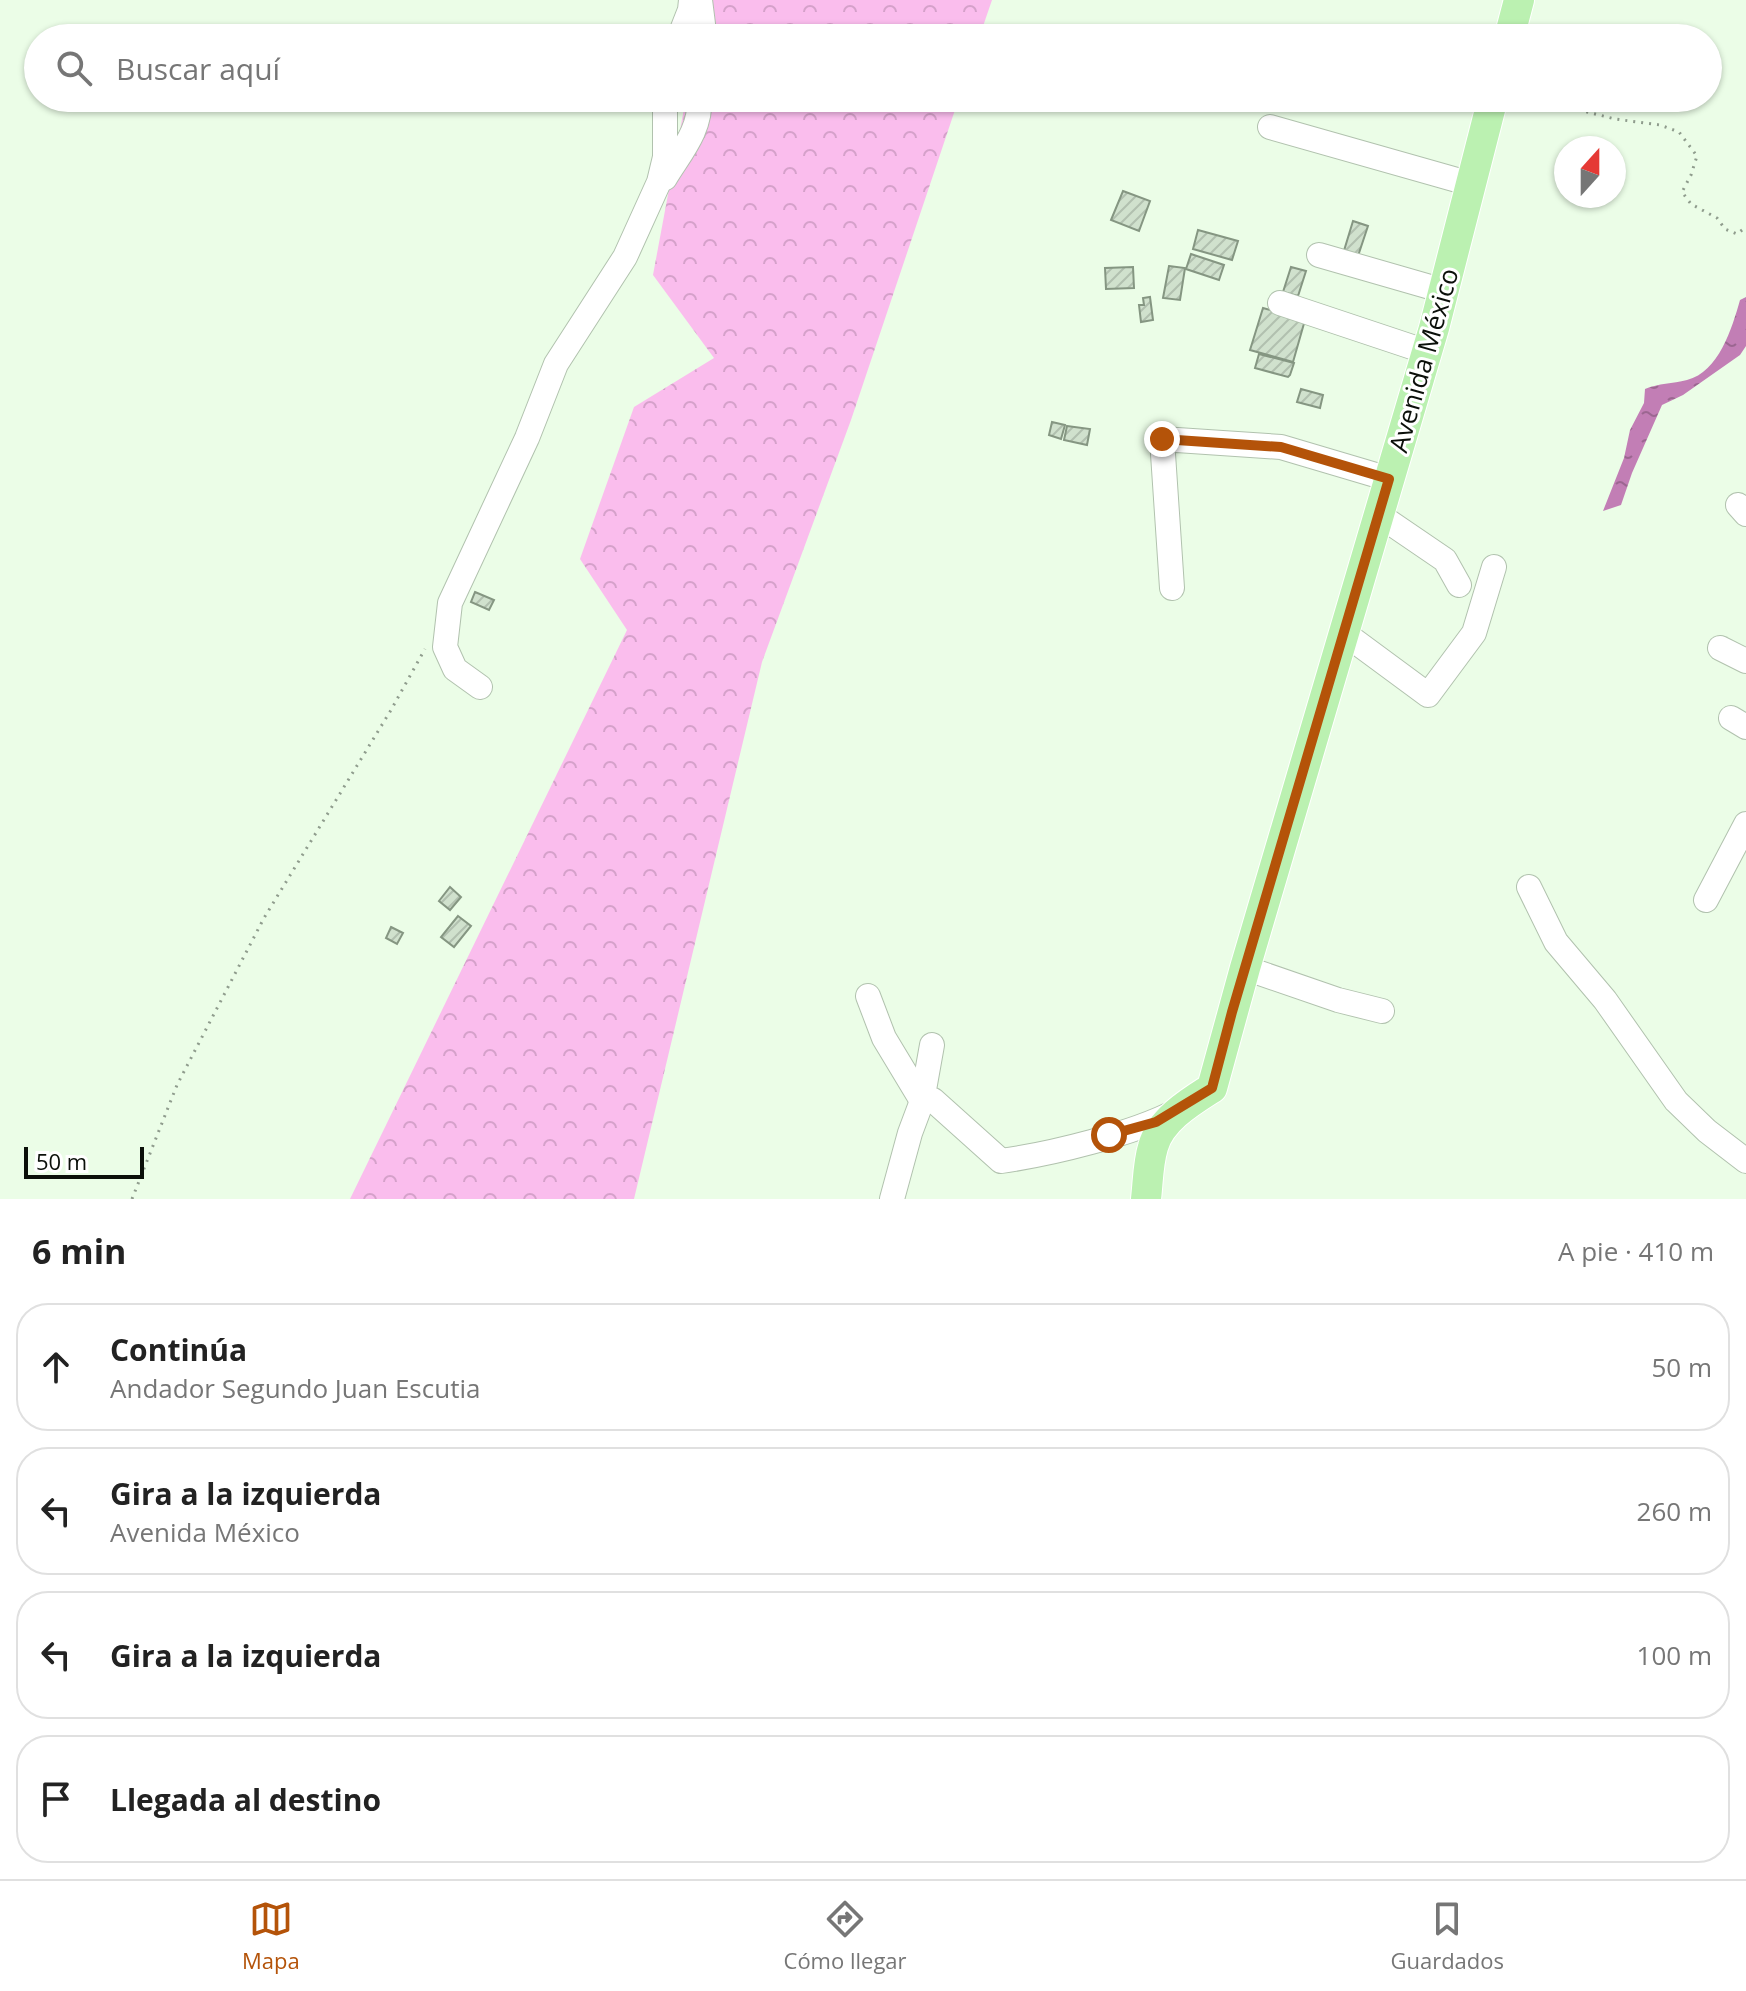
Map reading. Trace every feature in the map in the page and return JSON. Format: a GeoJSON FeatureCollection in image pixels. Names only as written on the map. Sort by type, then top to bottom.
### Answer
{"type":"FeatureCollection","features":[{"type":"Feature","properties":{"kind":"main road"},"geometry":{"type":"LineString","coordinates":[[1513,24],[1519,0]]}},
{"type":"Feature","properties":{"kind":"main road","name":"Avenida México"},"geometry":{"type":"LineString","coordinates":[[1146,1199],[1153,1145],[1183,1107],[1212,1088],[1427,352],[1489,112]]}},
{"type":"Feature","properties":{"kind":"street"},"geometry":{"type":"LineString","coordinates":[[683,24],[691,0]]}},
{"type":"Feature","properties":{"kind":"street"},"geometry":{"type":"LineString","coordinates":[[700,0],[703,24]]}},
{"type":"Feature","properties":{"kind":"street"},"geometry":{"type":"LineString","coordinates":[[480,687],[455,669],[445,647],[450,603],[527,438],[556,364],[625,257],[655,192],[665,157],[665,112]]}},
{"type":"Feature","properties":{"kind":"street"},"geometry":{"type":"LineString","coordinates":[[655,192],[691,139],[699,112]]}},
{"type":"Feature","properties":{"kind":"street"},"geometry":{"type":"LineString","coordinates":[[1270,127],[1471,184]]}},
{"type":"Feature","properties":{"kind":"street"},"geometry":{"type":"LineString","coordinates":[[1319,255],[1444,291]]}},
{"type":"Feature","properties":{"kind":"street"},"geometry":{"type":"LineString","coordinates":[[1280,303],[1427,352]]}},
{"type":"Feature","properties":{"kind":"street"},"geometry":{"type":"LineString","coordinates":[[1172,588],[1162,439],[1281,447],[1389,479]]}},
{"type":"Feature","properties":{"kind":"street"},"geometry":{"type":"LineString","coordinates":[[1379,515],[1445,560],[1459,585]]}},
{"type":"Feature","properties":{"kind":"street"},"geometry":{"type":"LineString","coordinates":[[1344,633],[1428,695],[1474,633],[1494,567]]}},
{"type":"Feature","properties":{"kind":"street"},"geometry":{"type":"LineString","coordinates":[[1720,648],[1746,661]]}},
{"type":"Feature","properties":{"kind":"street"},"geometry":{"type":"LineString","coordinates":[[1706,900],[1746,824]]}},
{"type":"Feature","properties":{"kind":"street"},"geometry":{"type":"LineString","coordinates":[[1529,887],[1556,942],[1605,1000],[1676,1101],[1707,1131],[1746,1161]]}},
{"type":"Feature","properties":{"kind":"street"},"geometry":{"type":"LineString","coordinates":[[1245,968],[1338,1000],[1382,1011]]}},
{"type":"Feature","properties":{"kind":"street"},"geometry":{"type":"LineString","coordinates":[[868,996],[884,1038],[922,1101]]}},
{"type":"Feature","properties":{"kind":"street"},"geometry":{"type":"LineString","coordinates":[[892,1199],[922,1101],[932,1045]]}},
{"type":"Feature","properties":{"kind":"street"},"geometry":{"type":"LineString","coordinates":[[922,1101],[933,1100],[1001,1161],[1026,1158],[1156,1122],[1183,1107]]}},
{"type":"Feature","properties":{"kind":"path"},"geometry":{"type":"LineString","coordinates":[[1587,112],[1660,125],[1679,132],[1697,156],[1682,192],[1685,198],[1717,218],[1731,234],[1737,234],[1746,227]]}},
{"type":"Feature","properties":{"kind":"path"},"geometry":{"type":"LineString","coordinates":[[132,1199],[177,1085],[264,918],[391,710],[428,643]]}},
{"type":"Feature","properties":{"kind":"green space"},"geometry":{"type":"Polygon","coordinates":[[[704,0],[992,0],[984,24],[700,24],[704,0]]]}},
{"type":"Feature","properties":{"kind":"green space"},"geometry":{"type":"Polygon","coordinates":[[[683,112],[954,112],[851,420],[762,662],[634,1199],[350,1199],[627,630],[580,559],[634,407],[714,358],[653,275],[683,112]]]}},
{"type":"Feature","properties":{"kind":"water"},"geometry":{"type":"Polygon","coordinates":[[[1746,297],[1746,346],[1740,355],[1683,395],[1662,405],[1621,505],[1603,511],[1624,458],[1630,430],[1644,403],[1645,389],[1687,380],[1708,368],[1722,348],[1740,300],[1746,297]]]}},
{"type":"Feature","properties":{"kind":"building"},"geometry":{"type":"Polygon","coordinates":[[[1123,191],[1150,201],[1139,231],[1111,220],[1123,191]]]}},
{"type":"Feature","properties":{"kind":"building"},"geometry":{"type":"Polygon","coordinates":[[[1353,221],[1368,226],[1357,259],[1343,254],[1353,221]]]}},
{"type":"Feature","properties":{"kind":"building"},"geometry":{"type":"Polygon","coordinates":[[[1198,230],[1238,241],[1232,260],[1193,249],[1198,230]]]}},
{"type":"Feature","properties":{"kind":"building"},"geometry":{"type":"Polygon","coordinates":[[[1191,254],[1224,265],[1219,280],[1186,269],[1191,254]]]}},
{"type":"Feature","properties":{"kind":"building"},"geometry":{"type":"Polygon","coordinates":[[[1169,266],[1185,268],[1180,300],[1163,298],[1169,266]]]}},
{"type":"Feature","properties":{"kind":"building"},"geometry":{"type":"Polygon","coordinates":[[[1133,267],[1134,288],[1106,289],[1105,268],[1133,267]]]}},
{"type":"Feature","properties":{"kind":"building"},"geometry":{"type":"Polygon","coordinates":[[[1291,267],[1306,271],[1298,296],[1283,292],[1291,267]]]}},
{"type":"Feature","properties":{"kind":"building"},"geometry":{"type":"Polygon","coordinates":[[[1150,297],[1153,320],[1141,322],[1139,305],[1144,305],[1143,298],[1150,297]]]}},
{"type":"Feature","properties":{"kind":"building"},"geometry":{"type":"Polygon","coordinates":[[[1263,308],[1305,320],[1293,362],[1250,350],[1263,308]]]}},
{"type":"Feature","properties":{"kind":"building"},"geometry":{"type":"Polygon","coordinates":[[[1259,354],[1294,363],[1290,375],[1255,368],[1259,354]]]}},
{"type":"Feature","properties":{"kind":"building"},"geometry":{"type":"Polygon","coordinates":[[[1301,389],[1323,395],[1320,408],[1297,402],[1301,389]]]}},
{"type":"Feature","properties":{"kind":"building"},"geometry":{"type":"Polygon","coordinates":[[[1052,422],[1065,425],[1061,439],[1049,435],[1052,422]]]}},
{"type":"Feature","properties":{"kind":"building"},"geometry":{"type":"Polygon","coordinates":[[[1067,426],[1090,429],[1087,445],[1064,440],[1067,426]]]}},
{"type":"Feature","properties":{"kind":"building"},"geometry":{"type":"Polygon","coordinates":[[[475,592],[494,600],[489,610],[471,602],[475,592]]]}},
{"type":"Feature","properties":{"kind":"building"},"geometry":{"type":"Polygon","coordinates":[[[450,887],[461,897],[450,910],[439,901],[450,887]]]}},
{"type":"Feature","properties":{"kind":"building"},"geometry":{"type":"Polygon","coordinates":[[[458,916],[471,926],[454,947],[441,937],[458,916]]]}},
{"type":"Feature","properties":{"kind":"building"},"geometry":{"type":"Polygon","coordinates":[[[391,927],[403,933],[397,944],[386,938],[391,927]]]}},
{"type":"Feature","properties":{"kind":"route"},"geometry":{"type":"LineString","coordinates":[[1109,1135],[1156,1122],[1212,1088],[1389,479],[1281,447],[1162,439]]}}]}
